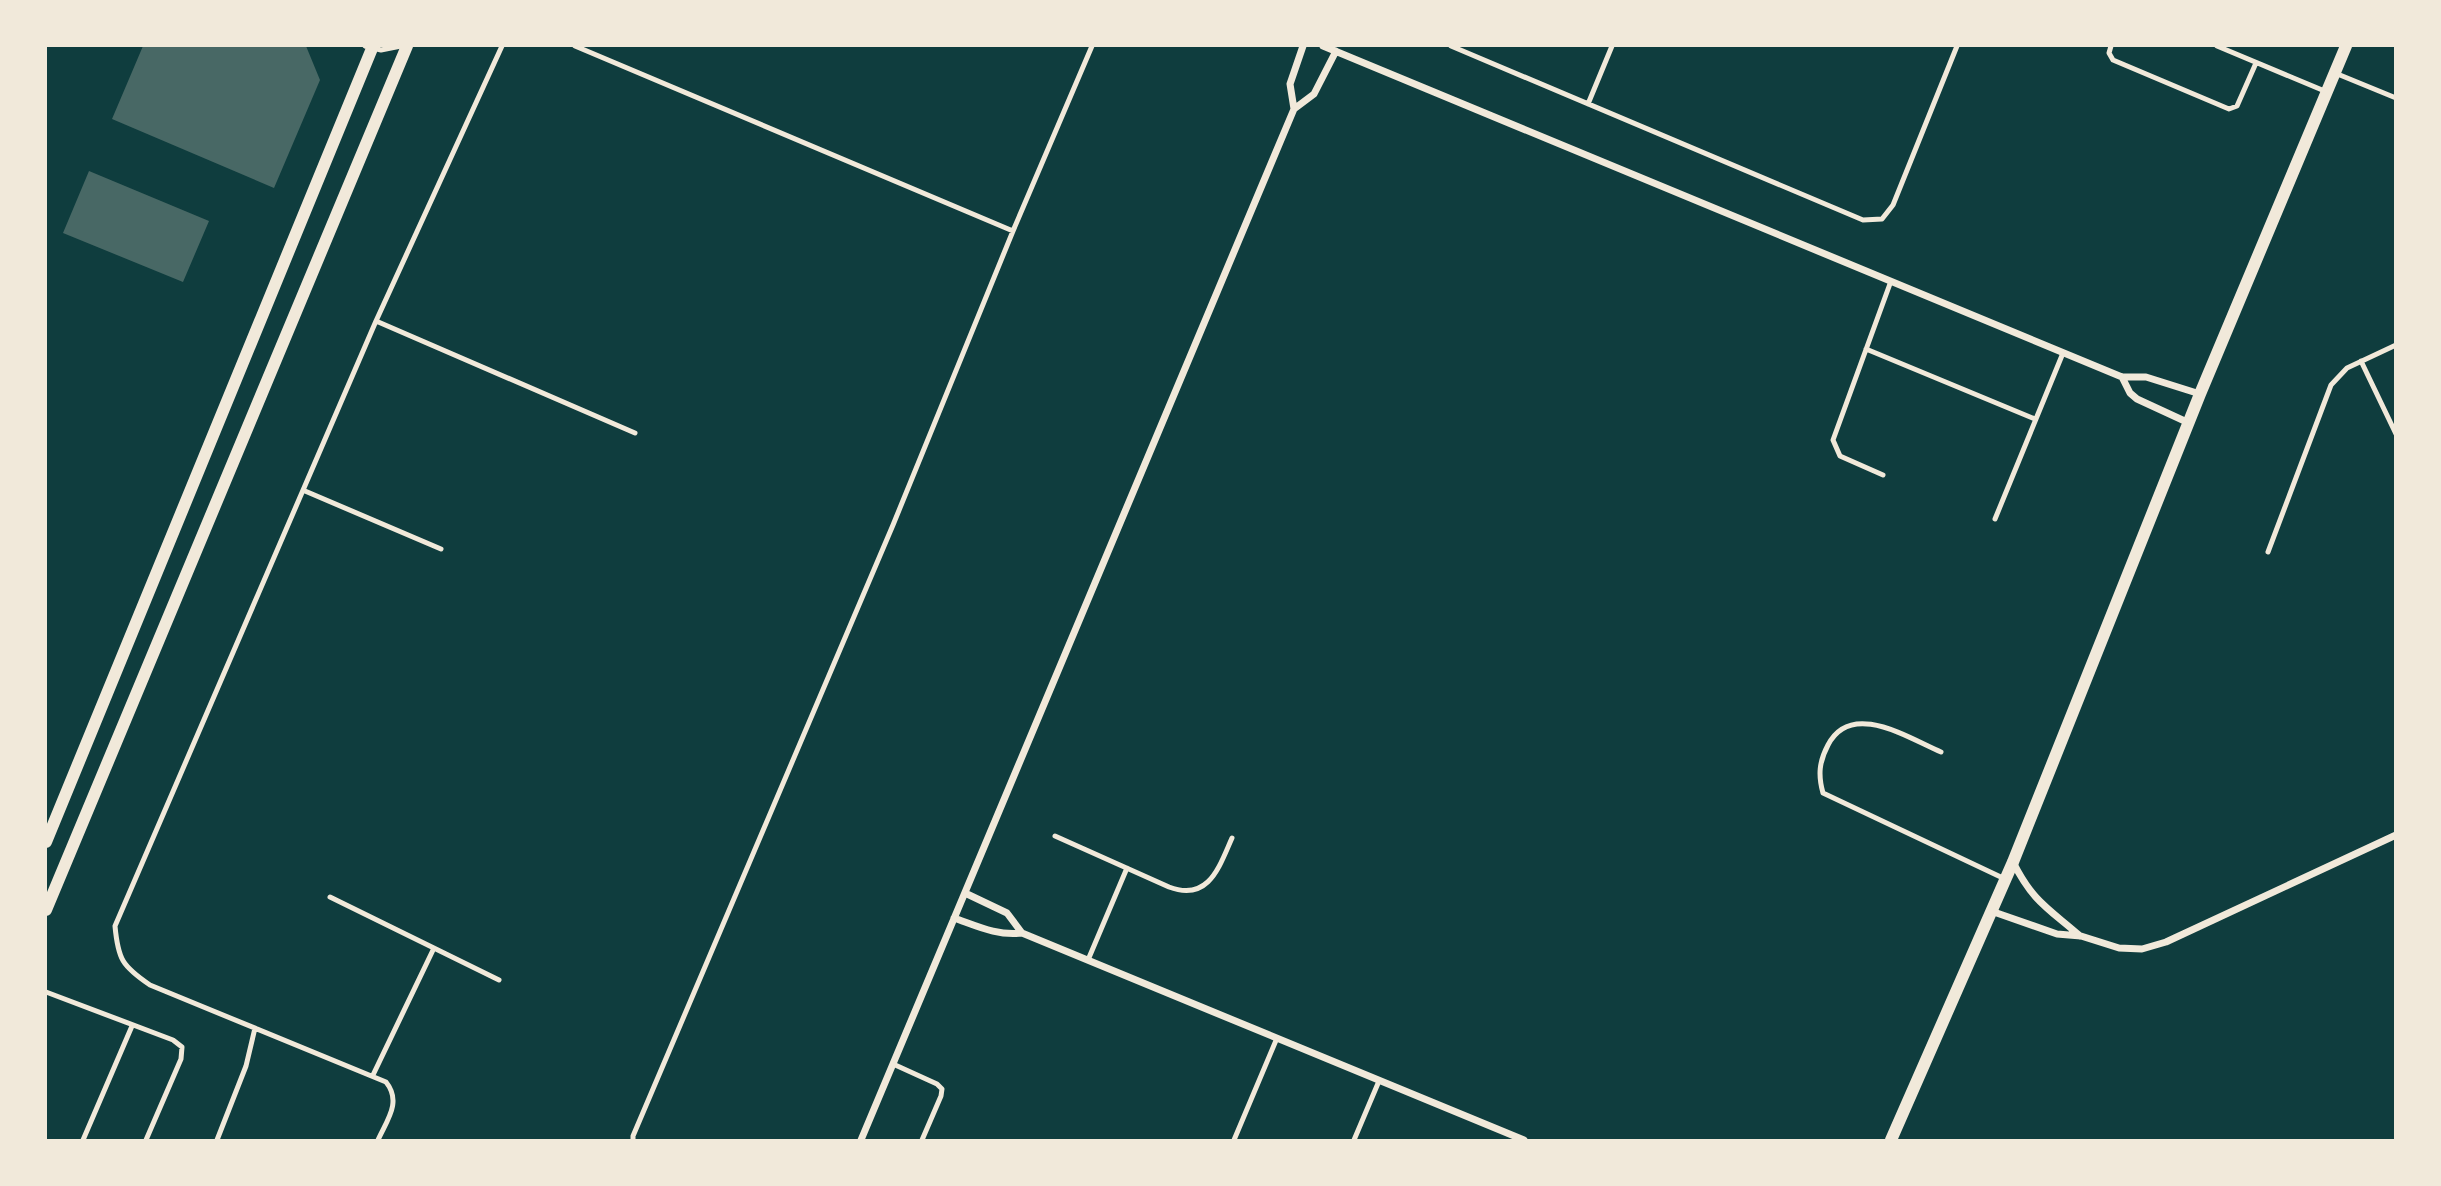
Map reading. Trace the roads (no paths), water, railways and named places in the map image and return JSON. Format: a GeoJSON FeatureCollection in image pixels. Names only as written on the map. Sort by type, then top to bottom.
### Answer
{"type":"FeatureCollection","features":[{"type":"Feature","properties":{"kind":"street"},"geometry":{"type":"LineString","coordinates":[[46,842],[370,46]]}},
{"type":"Feature","properties":{"kind":"street"},"geometry":{"type":"LineString","coordinates":[[1294,110],[1290,84],[1303,46]]}},
{"type":"Feature","properties":{"kind":"street"},"geometry":{"type":"LineString","coordinates":[[1323,46],[2122,377],[2146,377],[2200,394]]}},
{"type":"Feature","properties":{"kind":"street"},"geometry":{"type":"LineString","coordinates":[[46,910],[402,47]]}},
{"type":"Feature","properties":{"kind":"street"},"geometry":{"type":"LineString","coordinates":[[1891,1140],[2006,879],[2200,394],[2345,49]]}},
{"type":"Feature","properties":{"kind":"street"},"geometry":{"type":"LineString","coordinates":[[861,1140],[1294,110],[1314,94],[1336,51]]}},
{"type":"Feature","properties":{"kind":"street"},"geometry":{"type":"LineString","coordinates":[[2122,377],[2130,393],[2137,399],[2189,423]]}},
{"type":"Feature","properties":{"kind":"street"},"geometry":{"type":"LineString","coordinates":[[1991,911],[2057,934],[2081,936],[2119,948],[2142,949],[2166,942],[2396,835]]}},
{"type":"Feature","properties":{"kind":"street"},"geometry":{"type":"LineString","coordinates":[[2013,862],[2037,901],[2081,936]]}},
{"type":"Feature","properties":{"kind":"street"},"geometry":{"type":"LineString","coordinates":[[965,893],[1007,913],[1022,933]]}},
{"type":"Feature","properties":{"kind":"street"},"geometry":{"type":"LineString","coordinates":[[954,918],[991,932],[1022,933],[1524,1140]]}},
{"type":"Feature","properties":{"kind":"lane"},"geometry":{"type":"LineString","coordinates":[[370,46],[382,50],[402,47]]}},
{"type":"Feature","properties":{"kind":"lane"},"geometry":{"type":"LineString","coordinates":[[378,1140],[395,1101],[393,1090],[386,1082],[150,985],[130,971],[117,951],[115,926],[305,491],[376,321],[502,46]]}},
{"type":"Feature","properties":{"kind":"lane"},"geometry":{"type":"LineString","coordinates":[[575,46],[1013,231]]}},
{"type":"Feature","properties":{"kind":"lane"},"geometry":{"type":"LineString","coordinates":[[634,1140],[633,1136],[893,525],[1092,46]]}},
{"type":"Feature","properties":{"kind":"lane"},"geometry":{"type":"LineString","coordinates":[[1451,46],[1863,220],[1882,219],[1893,205],[1957,46]]}},
{"type":"Feature","properties":{"kind":"lane"},"geometry":{"type":"LineString","coordinates":[[1588,104],[1612,46]]}},
{"type":"Feature","properties":{"kind":"lane"},"geometry":{"type":"LineString","coordinates":[[2111,46],[2109,53],[2113,60],[2229,109],[2237,106],[2256,63]]}},
{"type":"Feature","properties":{"kind":"lane"},"geometry":{"type":"LineString","coordinates":[[2217,46],[2327,92]]}},
{"type":"Feature","properties":{"kind":"lane"},"geometry":{"type":"LineString","coordinates":[[2335,73],[2396,98]]}},
{"type":"Feature","properties":{"kind":"lane"},"geometry":{"type":"LineString","coordinates":[[1883,475],[1845,458],[1836,451],[1834,435],[1891,281]]}},
{"type":"Feature","properties":{"kind":"lane"},"geometry":{"type":"LineString","coordinates":[[376,321],[635,433]]}},
{"type":"Feature","properties":{"kind":"lane"},"geometry":{"type":"LineString","coordinates":[[2268,552],[2331,385],[2347,368],[2396,345]]}},
{"type":"Feature","properties":{"kind":"lane"},"geometry":{"type":"LineString","coordinates":[[1866,349],[2035,419]]}},
{"type":"Feature","properties":{"kind":"lane"},"geometry":{"type":"LineString","coordinates":[[1995,519],[2063,352]]}},
{"type":"Feature","properties":{"kind":"lane"},"geometry":{"type":"LineString","coordinates":[[2361,362],[2396,434]]}},
{"type":"Feature","properties":{"kind":"lane"},"geometry":{"type":"LineString","coordinates":[[305,491],[441,549]]}},
{"type":"Feature","properties":{"kind":"lane"},"geometry":{"type":"LineString","coordinates":[[1941,752],[1875,724],[1856,723],[1842,728],[1830,740],[1822,758],[1819,777],[1823,793],[2006,879]]}},
{"type":"Feature","properties":{"kind":"lane"},"geometry":{"type":"LineString","coordinates":[[1055,836],[1177,890],[1196,890],[1211,880],[1232,838]]}},
{"type":"Feature","properties":{"kind":"lane"},"geometry":{"type":"LineString","coordinates":[[1088,960],[1127,868]]}},
{"type":"Feature","properties":{"kind":"lane"},"geometry":{"type":"LineString","coordinates":[[330,897],[499,980]]}},
{"type":"Feature","properties":{"kind":"lane"},"geometry":{"type":"LineString","coordinates":[[373,1075],[434,948]]}},
{"type":"Feature","properties":{"kind":"lane"},"geometry":{"type":"LineString","coordinates":[[46,992],[173,1040],[183,1047],[181,1059],[146,1140]]}},
{"type":"Feature","properties":{"kind":"lane"},"geometry":{"type":"LineString","coordinates":[[83,1140],[132,1026]]}},
{"type":"Feature","properties":{"kind":"lane"},"geometry":{"type":"LineString","coordinates":[[217,1140],[246,1066],[255,1028]]}},
{"type":"Feature","properties":{"kind":"lane"},"geometry":{"type":"LineString","coordinates":[[1234,1140],[1277,1038]]}},
{"type":"Feature","properties":{"kind":"lane"},"geometry":{"type":"LineString","coordinates":[[893,1064],[937,1084],[942,1089],[922,1140]]}},
{"type":"Feature","properties":{"kind":"lane"},"geometry":{"type":"LineString","coordinates":[[1354,1140],[1379,1080]]}}]}
